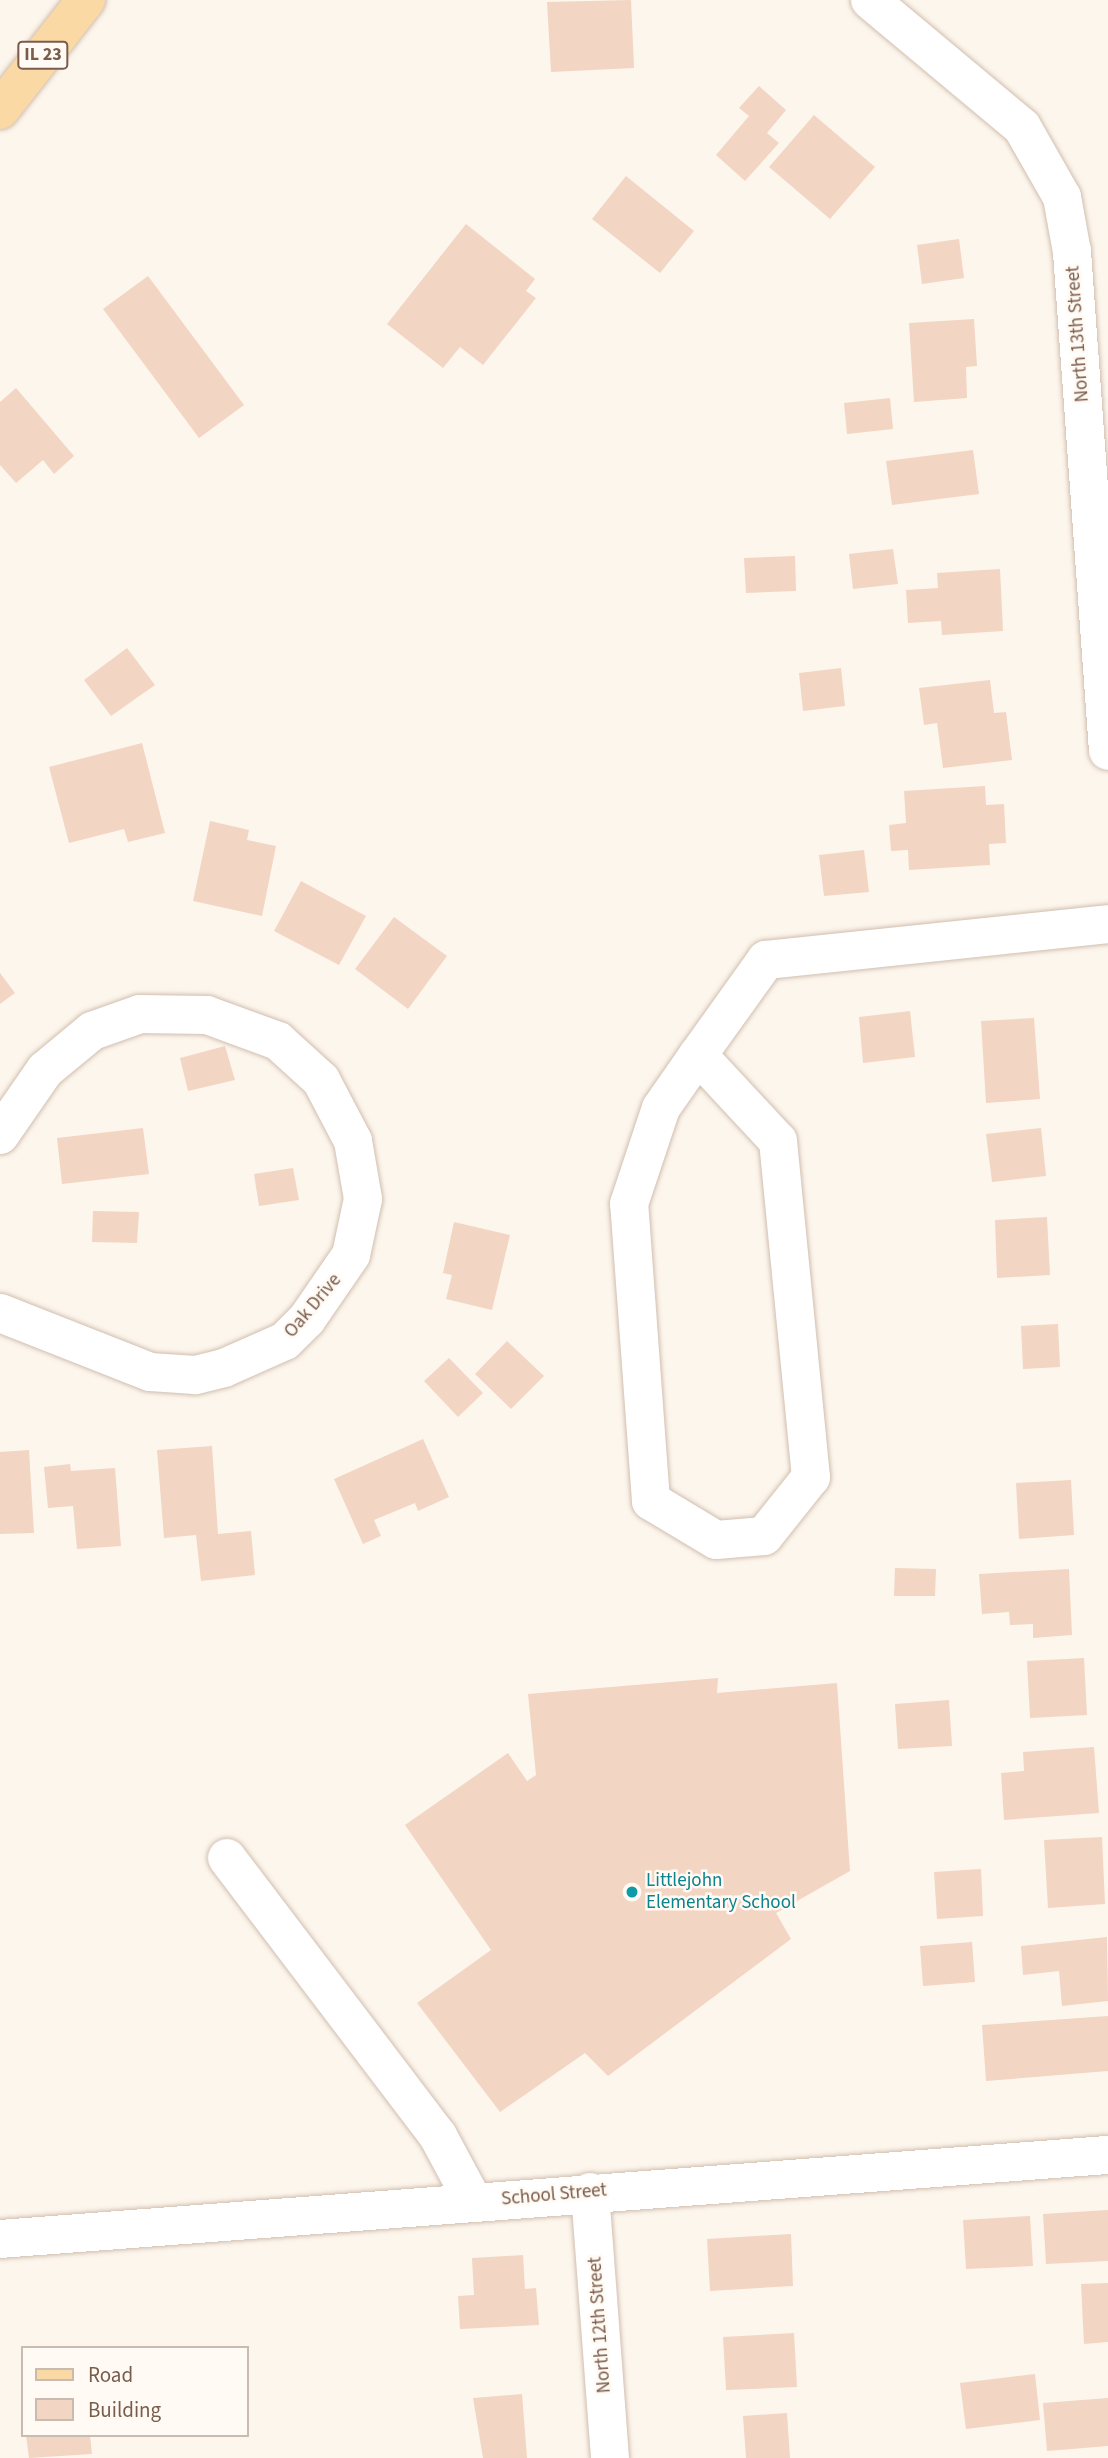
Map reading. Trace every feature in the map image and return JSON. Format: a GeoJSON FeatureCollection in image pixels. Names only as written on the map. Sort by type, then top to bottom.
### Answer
{"type":"FeatureCollection","features":[{"type":"Feature","properties":{"kind":"main road","name":"IL 23"},"geometry":{"type":"LineString","coordinates":[[0,110],[86,0]]}},
{"type":"Feature","properties":{"kind":"street","name":"North 13th Street"},"geometry":{"type":"LineString","coordinates":[[870,0],[1022,127],[1062,197],[1072,252],[1108,751]]}},
{"type":"Feature","properties":{"kind":"street"},"geometry":{"type":"LineString","coordinates":[[698,1055],[778,1141],[811,1477],[764,1536],[716,1540],[651,1501],[629,1204],[661,1108],[698,1055],[766,960],[1108,924]]}},
{"type":"Feature","properties":{"kind":"street","name":"Oak Drive"},"geometry":{"type":"LineString","coordinates":[[0,1135],[46,1070],[92,1031],[140,1014],[207,1015],[278,1041],[321,1080],[353,1141],[363,1199],[351,1255],[307,1319],[285,1341],[224,1368],[195,1375],[150,1371],[0,1313]]}},
{"type":"Feature","properties":{"kind":"street"},"geometry":{"type":"LineString","coordinates":[[228,1858],[438,2136],[473,2201]]}},
{"type":"Feature","properties":{"kind":"street","name":"School Street"},"geometry":{"type":"LineString","coordinates":[[0,2239],[590,2192],[1108,2155]]}},
{"type":"Feature","properties":{"kind":"street","name":"North 12th Street"},"geometry":{"type":"LineString","coordinates":[[590,2192],[610,2458]]}},
{"type":"Feature","properties":{"kind":"building"},"geometry":{"type":"Polygon","coordinates":[[[631,0],[634,68],[551,72],[547,2],[631,0]]]}},
{"type":"Feature","properties":{"kind":"building"},"geometry":{"type":"Polygon","coordinates":[[[759,86],[786,110],[767,133],[779,143],[745,181],[716,155],[749,116],[739,108],[759,86]]]}},
{"type":"Feature","properties":{"kind":"building"},"geometry":{"type":"Polygon","coordinates":[[[814,115],[875,167],[830,219],[769,167],[814,115]]]}},
{"type":"Feature","properties":{"kind":"building"},"geometry":{"type":"Polygon","coordinates":[[[626,176],[694,231],[660,273],[592,219],[626,176]]]}},
{"type":"Feature","properties":{"kind":"building"},"geometry":{"type":"Polygon","coordinates":[[[466,224],[535,279],[526,291],[536,298],[483,365],[460,347],[443,368],[387,324],[466,224]]]}},
{"type":"Feature","properties":{"kind":"building"},"geometry":{"type":"Polygon","coordinates":[[[959,239],[964,278],[922,284],[917,245],[959,239]]]}},
{"type":"Feature","properties":{"kind":"building"},"geometry":{"type":"Polygon","coordinates":[[[148,276],[244,405],[199,438],[103,309],[148,276]]]}},
{"type":"Feature","properties":{"kind":"building"},"geometry":{"type":"Polygon","coordinates":[[[974,319],[977,366],[966,367],[967,398],[914,402],[909,323],[974,319]]]}},
{"type":"Feature","properties":{"kind":"building"},"geometry":{"type":"Polygon","coordinates":[[[16,388],[74,456],[54,474],[43,460],[16,483],[0,465],[0,402],[16,388]]]}},
{"type":"Feature","properties":{"kind":"building"},"geometry":{"type":"Polygon","coordinates":[[[890,398],[893,429],[847,434],[844,403],[890,398]]]}},
{"type":"Feature","properties":{"kind":"building"},"geometry":{"type":"Polygon","coordinates":[[[973,450],[979,494],[892,505],[886,461],[973,450]]]}},
{"type":"Feature","properties":{"kind":"building"},"geometry":{"type":"Polygon","coordinates":[[[893,549],[898,584],[853,589],[849,554],[893,549]]]}},
{"type":"Feature","properties":{"kind":"building"},"geometry":{"type":"Polygon","coordinates":[[[795,556],[796,591],[746,593],[744,558],[795,556]]]}},
{"type":"Feature","properties":{"kind":"building"},"geometry":{"type":"Polygon","coordinates":[[[1000,569],[1003,631],[942,635],[941,621],[908,623],[906,590],[938,588],[937,573],[1000,569]]]}},
{"type":"Feature","properties":{"kind":"building"},"geometry":{"type":"Polygon","coordinates":[[[127,648],[155,685],[111,716],[84,680],[127,648]]]}},
{"type":"Feature","properties":{"kind":"building"},"geometry":{"type":"Polygon","coordinates":[[[841,668],[845,706],[803,711],[799,673],[841,668]]]}},
{"type":"Feature","properties":{"kind":"building"},"geometry":{"type":"Polygon","coordinates":[[[990,680],[994,713],[1006,712],[1012,760],[943,768],[937,723],[924,725],[919,688],[990,680]]]}},
{"type":"Feature","properties":{"kind":"building"},"geometry":{"type":"Polygon","coordinates":[[[142,743],[165,833],[128,842],[124,829],[69,843],[49,767],[142,743]]]}},
{"type":"Feature","properties":{"kind":"building"},"geometry":{"type":"Polygon","coordinates":[[[985,786],[986,805],[1004,804],[1006,843],[989,844],[990,865],[909,870],[908,850],[891,851],[889,825],[906,823],[904,791],[985,786]]]}},
{"type":"Feature","properties":{"kind":"building"},"geometry":{"type":"Polygon","coordinates":[[[210,821],[249,830],[247,840],[276,846],[262,916],[193,901],[210,821]]]}},
{"type":"Feature","properties":{"kind":"building"},"geometry":{"type":"Polygon","coordinates":[[[864,850],[869,892],[824,896],[819,855],[864,850]]]}},
{"type":"Feature","properties":{"kind":"building"},"geometry":{"type":"Polygon","coordinates":[[[301,881],[366,916],[339,965],[274,931],[301,881]]]}},
{"type":"Feature","properties":{"kind":"building"},"geometry":{"type":"Polygon","coordinates":[[[394,917],[447,956],[408,1009],[355,969],[394,917]]]}},
{"type":"Feature","properties":{"kind":"building"},"geometry":{"type":"Polygon","coordinates":[[[0,973],[15,993],[0,1004],[0,973]]]}},
{"type":"Feature","properties":{"kind":"building"},"geometry":{"type":"Polygon","coordinates":[[[910,1011],[915,1057],[863,1063],[859,1017],[910,1011]]]}},
{"type":"Feature","properties":{"kind":"building"},"geometry":{"type":"Polygon","coordinates":[[[1034,1018],[1040,1099],[986,1103],[981,1021],[1034,1018]]]}},
{"type":"Feature","properties":{"kind":"building"},"geometry":{"type":"Polygon","coordinates":[[[225,1046],[235,1080],[188,1091],[180,1058],[225,1046]]]}},
{"type":"Feature","properties":{"kind":"building"},"geometry":{"type":"Polygon","coordinates":[[[143,1128],[149,1174],[62,1184],[57,1138],[143,1128]]]}},
{"type":"Feature","properties":{"kind":"building"},"geometry":{"type":"Polygon","coordinates":[[[1041,1128],[1046,1176],[992,1182],[986,1134],[1041,1128]]]}},
{"type":"Feature","properties":{"kind":"building"},"geometry":{"type":"Polygon","coordinates":[[[293,1168],[299,1200],[259,1206],[254,1174],[293,1168]]]}},
{"type":"Feature","properties":{"kind":"building"},"geometry":{"type":"Polygon","coordinates":[[[93,1211],[139,1212],[137,1243],[92,1242],[93,1211]]]}},
{"type":"Feature","properties":{"kind":"building"},"geometry":{"type":"Polygon","coordinates":[[[1047,1217],[1050,1275],[997,1278],[995,1220],[1047,1217]]]}},
{"type":"Feature","properties":{"kind":"building"},"geometry":{"type":"Polygon","coordinates":[[[454,1222],[510,1235],[492,1310],[446,1299],[452,1275],[443,1273],[454,1222]]]}},
{"type":"Feature","properties":{"kind":"building"},"geometry":{"type":"Polygon","coordinates":[[[1058,1324],[1060,1367],[1023,1369],[1021,1326],[1058,1324]]]}},
{"type":"Feature","properties":{"kind":"building"},"geometry":{"type":"Polygon","coordinates":[[[507,1341],[544,1376],[511,1409],[475,1374],[507,1341]]]}},
{"type":"Feature","properties":{"kind":"building"},"geometry":{"type":"Polygon","coordinates":[[[449,1358],[483,1393],[458,1417],[424,1381],[449,1358]]]}},
{"type":"Feature","properties":{"kind":"building"},"geometry":{"type":"Polygon","coordinates":[[[423,1439],[449,1497],[418,1511],[415,1503],[374,1520],[381,1536],[363,1544],[334,1479],[423,1439]]]}},
{"type":"Feature","properties":{"kind":"building"},"geometry":{"type":"Polygon","coordinates":[[[212,1446],[218,1534],[251,1531],[255,1575],[201,1581],[196,1535],[164,1538],[157,1450],[212,1446]]]}},
{"type":"Feature","properties":{"kind":"building"},"geometry":{"type":"Polygon","coordinates":[[[29,1450],[34,1533],[0,1534],[0,1452],[29,1450]]]}},
{"type":"Feature","properties":{"kind":"building"},"geometry":{"type":"Polygon","coordinates":[[[70,1464],[71,1471],[115,1468],[121,1546],[77,1549],[73,1506],[48,1508],[44,1467],[70,1464]]]}},
{"type":"Feature","properties":{"kind":"building"},"geometry":{"type":"Polygon","coordinates":[[[1071,1480],[1074,1535],[1019,1539],[1016,1483],[1071,1480]]]}},
{"type":"Feature","properties":{"kind":"building"},"geometry":{"type":"Polygon","coordinates":[[[895,1568],[936,1569],[935,1596],[894,1596],[895,1568]]]}},
{"type":"Feature","properties":{"kind":"building"},"geometry":{"type":"Polygon","coordinates":[[[1069,1569],[1072,1635],[1033,1638],[1033,1624],[1010,1625],[1009,1612],[982,1614],[979,1574],[1069,1569]]]}},
{"type":"Feature","properties":{"kind":"building"},"geometry":{"type":"Polygon","coordinates":[[[1084,1658],[1087,1715],[1030,1718],[1027,1661],[1084,1658]]]}},
{"type":"Feature","properties":{"kind":"building","name":"Littlejohn Elementary School"},"geometry":{"type":"Polygon","coordinates":[[[718,1678],[717,1693],[837,1683],[850,1871],[776,1913],[791,1939],[608,2076],[585,2053],[500,2112],[417,2003],[491,1950],[405,1825],[508,1753],[527,1781],[536,1775],[528,1694],[718,1678]]]}},
{"type":"Feature","properties":{"kind":"building"},"geometry":{"type":"Polygon","coordinates":[[[949,1700],[952,1746],[898,1749],[895,1704],[949,1700]]]}},
{"type":"Feature","properties":{"kind":"building"},"geometry":{"type":"Polygon","coordinates":[[[1094,1747],[1099,1813],[1004,1820],[1001,1773],[1024,1771],[1023,1752],[1094,1747]]]}},
{"type":"Feature","properties":{"kind":"building"},"geometry":{"type":"Polygon","coordinates":[[[1102,1837],[1105,1904],[1048,1908],[1044,1840],[1102,1837]]]}},
{"type":"Feature","properties":{"kind":"building"},"geometry":{"type":"Polygon","coordinates":[[[981,1869],[983,1916],[937,1919],[934,1872],[981,1869]]]}},
{"type":"Feature","properties":{"kind":"building"},"geometry":{"type":"Polygon","coordinates":[[[1107,1937],[1108,2001],[1062,2006],[1059,1971],[1023,1975],[1021,1946],[1107,1937]]]}},
{"type":"Feature","properties":{"kind":"building"},"geometry":{"type":"Polygon","coordinates":[[[972,1942],[975,1982],[923,1986],[920,1946],[972,1942]]]}},
{"type":"Feature","properties":{"kind":"building"},"geometry":{"type":"Polygon","coordinates":[[[1108,2016],[1108,2071],[986,2081],[982,2025],[1108,2016]]]}},
{"type":"Feature","properties":{"kind":"building"},"geometry":{"type":"Polygon","coordinates":[[[1108,2210],[1108,2261],[1046,2264],[1043,2214],[1108,2210]]]}},
{"type":"Feature","properties":{"kind":"building"},"geometry":{"type":"Polygon","coordinates":[[[1030,2216],[1033,2266],[966,2269],[963,2220],[1030,2216]]]}},
{"type":"Feature","properties":{"kind":"building"},"geometry":{"type":"Polygon","coordinates":[[[791,2234],[793,2286],[710,2291],[707,2239],[791,2234]]]}},
{"type":"Feature","properties":{"kind":"building"},"geometry":{"type":"Polygon","coordinates":[[[523,2255],[525,2289],[536,2288],[539,2325],[460,2329],[458,2296],[474,2295],[472,2258],[523,2255]]]}},
{"type":"Feature","properties":{"kind":"building"},"geometry":{"type":"Polygon","coordinates":[[[1108,2283],[1108,2342],[1084,2344],[1081,2284],[1108,2283]]]}},
{"type":"Feature","properties":{"kind":"building"},"geometry":{"type":"Polygon","coordinates":[[[794,2333],[797,2387],[726,2390],[723,2337],[794,2333]]]}},
{"type":"Feature","properties":{"kind":"building"},"geometry":{"type":"Polygon","coordinates":[[[1035,2374],[1040,2420],[966,2429],[960,2383],[1035,2374]]]}},
{"type":"Feature","properties":{"kind":"building"},"geometry":{"type":"Polygon","coordinates":[[[522,2394],[527,2458],[483,2458],[473,2398],[522,2394]]]}},
{"type":"Feature","properties":{"kind":"building"},"geometry":{"type":"Polygon","coordinates":[[[1108,2398],[1108,2446],[1047,2451],[1043,2403],[1108,2398]]]}},
{"type":"Feature","properties":{"kind":"building"},"geometry":{"type":"Polygon","coordinates":[[[787,2413],[790,2458],[746,2458],[743,2416],[787,2413]]]}},
{"type":"Feature","properties":{"kind":"building"},"geometry":{"type":"Polygon","coordinates":[[[26,2437],[90,2437],[92,2454],[29,2458],[26,2437]]]}},
{"type":"Feature","properties":{"kind":"place","name":"Littlejohn Elementary School"},"geometry":{"type":"Point","coordinates":[632,1892]}}]}
